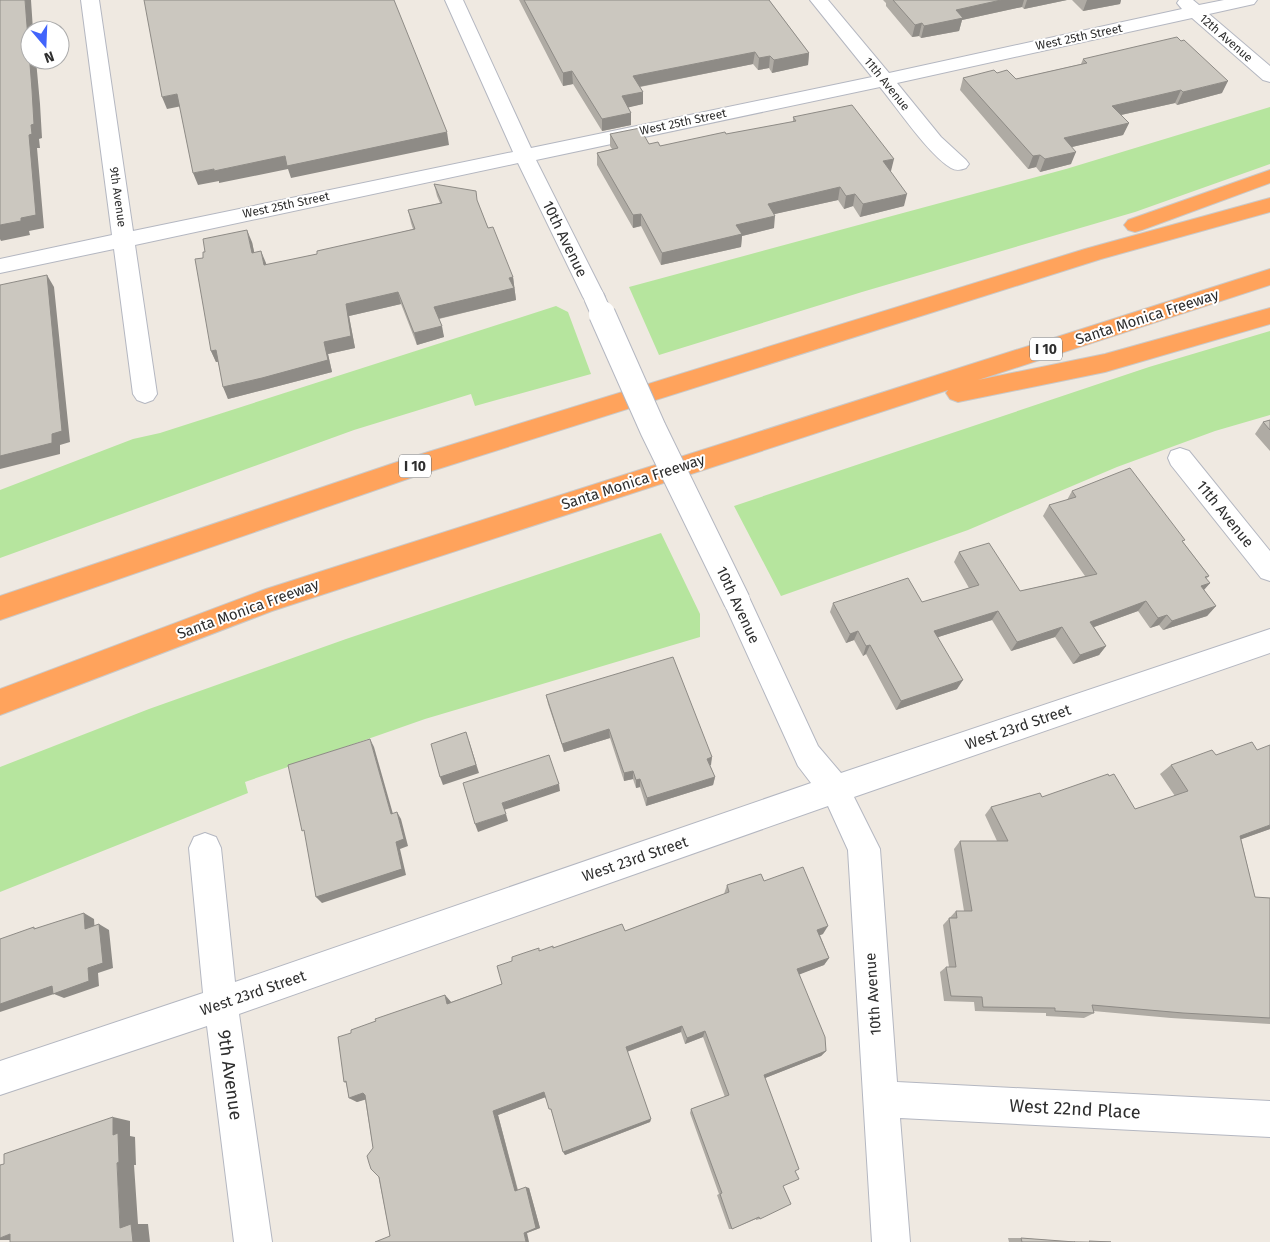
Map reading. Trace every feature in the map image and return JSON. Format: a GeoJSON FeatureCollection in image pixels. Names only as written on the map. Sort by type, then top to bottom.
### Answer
{"type":"FeatureCollection","features":[{"type":"Feature","properties":{"kind":"highway"},"geometry":{"type":"LineString","coordinates":[[834,335],[1270,176]]}},
{"type":"Feature","properties":{"kind":"highway","name":"I 10"},"geometry":{"type":"LineString","coordinates":[[0,608],[412,467],[1093,254],[1270,205]]}},
{"type":"Feature","properties":{"kind":"highway","name":"Santa Monica Freeway"},"geometry":{"type":"LineString","coordinates":[[0,702],[266,601],[1270,277]]}},
{"type":"Feature","properties":{"kind":"highway"},"geometry":{"type":"LineString","coordinates":[[822,421],[1105,363],[1270,316]]}},
{"type":"Feature","properties":{"kind":"street","name":"9th Avenue"},"geometry":{"type":"LineString","coordinates":[[90,0],[145,394]]}},
{"type":"Feature","properties":{"kind":"street","name":"10th Avenue"},"geometry":{"type":"LineString","coordinates":[[454,0],[524,155],[594,297],[653,429],[737,601],[808,756],[835,789],[864,849],[891,1242]]}},
{"type":"Feature","properties":{"kind":"street","name":"11th Avenue"},"geometry":{"type":"LineString","coordinates":[[819,0],[934,141],[959,164]]}},
{"type":"Feature","properties":{"kind":"street","name":"West 25th Street"},"geometry":{"type":"LineString","coordinates":[[0,266],[884,80],[1189,6],[1248,0]]}},
{"type":"Feature","properties":{"kind":"street","name":"12th Avenue"},"geometry":{"type":"LineString","coordinates":[[1189,6],[1270,76]]}},
{"type":"Feature","properties":{"kind":"street","name":"11th Avenue"},"geometry":{"type":"LineString","coordinates":[[1180,458],[1270,570]]}},
{"type":"Feature","properties":{"kind":"street","name":"West 23rd Street"},"geometry":{"type":"LineString","coordinates":[[0,1078],[221,1004],[835,789],[1270,641]]}},
{"type":"Feature","properties":{"kind":"street","name":"9th Avenue"},"geometry":{"type":"LineString","coordinates":[[205,848],[221,1004],[253,1242]]}},
{"type":"Feature","properties":{"kind":"street","name":"West 22nd Place"},"geometry":{"type":"LineString","coordinates":[[880,1099],[1270,1119]]}},
{"type":"Feature","properties":{"kind":"green space"},"geometry":{"type":"Polygon","coordinates":[[[1270,107],[1270,164],[1135,212],[862,292],[659,355],[629,287],[1066,169],[1270,107]]]}},
{"type":"Feature","properties":{"kind":"green space"},"geometry":{"type":"Polygon","coordinates":[[[556,306],[568,312],[591,374],[475,406],[471,394],[354,430],[0,558],[0,490],[133,439],[160,433],[556,306]]]}},
{"type":"Feature","properties":{"kind":"green space"},"geometry":{"type":"Polygon","coordinates":[[[1270,331],[1270,415],[1215,431],[1117,467],[968,530],[781,596],[734,506],[1149,367],[1270,331]]]}},
{"type":"Feature","properties":{"kind":"green space"},"geometry":{"type":"Polygon","coordinates":[[[661,533],[700,614],[700,637],[425,719],[245,782],[248,793],[0,892],[0,767],[149,709],[346,639],[661,533]]]}},
{"type":"Feature","properties":{"kind":"building"},"geometry":{"type":"Polygon","coordinates":[[[0,0],[25,0],[27,20],[20,20],[20,70],[30,70],[34,124],[31,125],[32,134],[29,135],[36,215],[21,218],[21,221],[0,225],[0,0]]]}},
{"type":"Feature","properties":{"kind":"building"},"geometry":{"type":"Polygon","coordinates":[[[144,0],[394,0],[447,132],[287,166],[285,156],[214,171],[214,169],[193,173],[177,94],[162,97],[144,0]]]}},
{"type":"Feature","properties":{"kind":"building"},"geometry":{"type":"Polygon","coordinates":[[[524,0],[769,0],[809,53],[774,60],[770,56],[759,58],[755,52],[633,76],[643,92],[622,96],[631,113],[602,119],[572,71],[563,73],[524,0]]]}},
{"type":"Feature","properties":{"kind":"building"},"geometry":{"type":"Polygon","coordinates":[[[893,0],[1001,0],[956,10],[963,18],[924,26],[922,23],[915,25],[893,0]]]}},
{"type":"Feature","properties":{"kind":"building"},"geometry":{"type":"Polygon","coordinates":[[[1177,37],[1181,41],[1184,40],[1228,81],[1112,106],[1129,123],[1064,138],[1076,152],[1045,159],[1040,155],[1033,156],[963,78],[994,70],[997,73],[1007,70],[1016,79],[1087,63],[1083,59],[1177,37]]]}},
{"type":"Feature","properties":{"kind":"building"},"geometry":{"type":"Polygon","coordinates":[[[852,105],[894,159],[883,161],[907,194],[863,204],[855,194],[846,196],[840,187],[768,204],[775,216],[736,225],[742,234],[662,253],[641,214],[633,215],[597,153],[618,148],[610,134],[640,128],[649,144],[658,142],[660,146],[725,132],[726,134],[796,121],[793,117],[852,105]]]}},
{"type":"Feature","properties":{"kind":"building"},"geometry":{"type":"Polygon","coordinates":[[[434,184],[476,191],[477,200],[488,228],[493,227],[513,277],[509,278],[514,288],[434,307],[442,326],[414,333],[398,292],[346,304],[351,336],[324,342],[328,360],[223,387],[216,350],[211,351],[195,259],[203,258],[203,252],[205,252],[203,239],[247,230],[252,253],[261,251],[264,265],[317,254],[317,251],[415,229],[408,210],[442,203],[434,184]]]}},
{"type":"Feature","properties":{"kind":"building"},"geometry":{"type":"Polygon","coordinates":[[[47,275],[62,431],[52,434],[52,443],[0,456],[0,285],[47,275]]]}},
{"type":"Feature","properties":{"kind":"building"},"geometry":{"type":"Polygon","coordinates":[[[1270,420],[1270,430],[1263,422],[1270,420]]]}},
{"type":"Feature","properties":{"kind":"building"},"geometry":{"type":"Polygon","coordinates":[[[1130,468],[1185,540],[1182,541],[1209,576],[1205,577],[1210,583],[1201,586],[1216,606],[1172,621],[1167,615],[1158,618],[1146,601],[1090,622],[1106,646],[1080,655],[1062,627],[1017,642],[998,611],[934,631],[963,680],[901,701],[870,645],[866,646],[858,631],[850,634],[833,603],[908,578],[922,602],[979,585],[959,552],[989,543],[1020,591],[1097,574],[1049,505],[1076,497],[1072,491],[1130,468]]]}},
{"type":"Feature","properties":{"kind":"building"},"geometry":{"type":"Polygon","coordinates":[[[673,657],[712,757],[707,759],[715,777],[647,798],[640,779],[636,780],[633,771],[624,773],[609,729],[562,744],[546,695],[673,657]]]}},
{"type":"Feature","properties":{"kind":"building"},"geometry":{"type":"Polygon","coordinates":[[[466,732],[476,765],[440,777],[431,744],[466,732]]]}},
{"type":"Feature","properties":{"kind":"building"},"geometry":{"type":"Polygon","coordinates":[[[370,739],[391,814],[397,812],[404,839],[396,842],[402,869],[316,897],[304,830],[302,831],[288,765],[370,739]]]}},
{"type":"Feature","properties":{"kind":"building"},"geometry":{"type":"Polygon","coordinates":[[[1252,742],[1257,750],[1270,745],[1270,825],[1240,836],[1255,897],[1270,898],[1270,1018],[1092,1005],[1094,1013],[1055,1011],[1055,1008],[983,1007],[982,997],[951,996],[946,967],[956,967],[949,918],[957,918],[956,911],[972,911],[960,841],[1008,841],[991,807],[1040,793],[1042,797],[1108,774],[1109,776],[1114,774],[1135,809],[1188,791],[1171,765],[1212,750],[1216,755],[1252,742]]]}},
{"type":"Feature","properties":{"kind":"building"},"geometry":{"type":"Polygon","coordinates":[[[549,755],[559,784],[502,803],[506,814],[475,824],[463,783],[549,755]]]}},
{"type":"Feature","properties":{"kind":"building"},"geometry":{"type":"Polygon","coordinates":[[[803,867],[828,926],[817,930],[829,958],[797,969],[825,1037],[826,1051],[764,1075],[799,1169],[795,1171],[799,1179],[783,1186],[791,1204],[760,1219],[759,1217],[732,1229],[720,1194],[722,1193],[691,1109],[729,1095],[705,1031],[687,1038],[682,1026],[626,1047],[651,1119],[563,1152],[551,1109],[549,1109],[544,1092],[493,1111],[515,1191],[526,1187],[536,1228],[524,1233],[526,1242],[375,1242],[390,1236],[379,1177],[371,1169],[367,1156],[373,1148],[365,1095],[363,1093],[349,1098],[346,1081],[344,1082],[338,1037],[376,1021],[375,1019],[445,995],[447,1004],[502,984],[497,966],[512,961],[512,957],[539,948],[539,951],[553,946],[553,948],[622,924],[625,931],[729,892],[727,885],[761,874],[764,881],[803,867]]]}},
{"type":"Feature","properties":{"kind":"building"},"geometry":{"type":"Polygon","coordinates":[[[84,913],[85,929],[99,924],[103,963],[88,968],[89,981],[53,994],[52,986],[0,1004],[0,939],[84,913]]]}},
{"type":"Feature","properties":{"kind":"building"},"geometry":{"type":"Polygon","coordinates":[[[113,1117],[113,1135],[118,1133],[119,1162],[117,1163],[120,1228],[131,1224],[133,1242],[10,1242],[10,1234],[0,1238],[0,1165],[4,1164],[4,1154],[113,1117]]]}},
{"type":"Feature","properties":{"kind":"building"},"geometry":{"type":"Polygon","coordinates":[[[1021,1238],[1075,1242],[1022,1242],[1021,1238]]]}}]}
